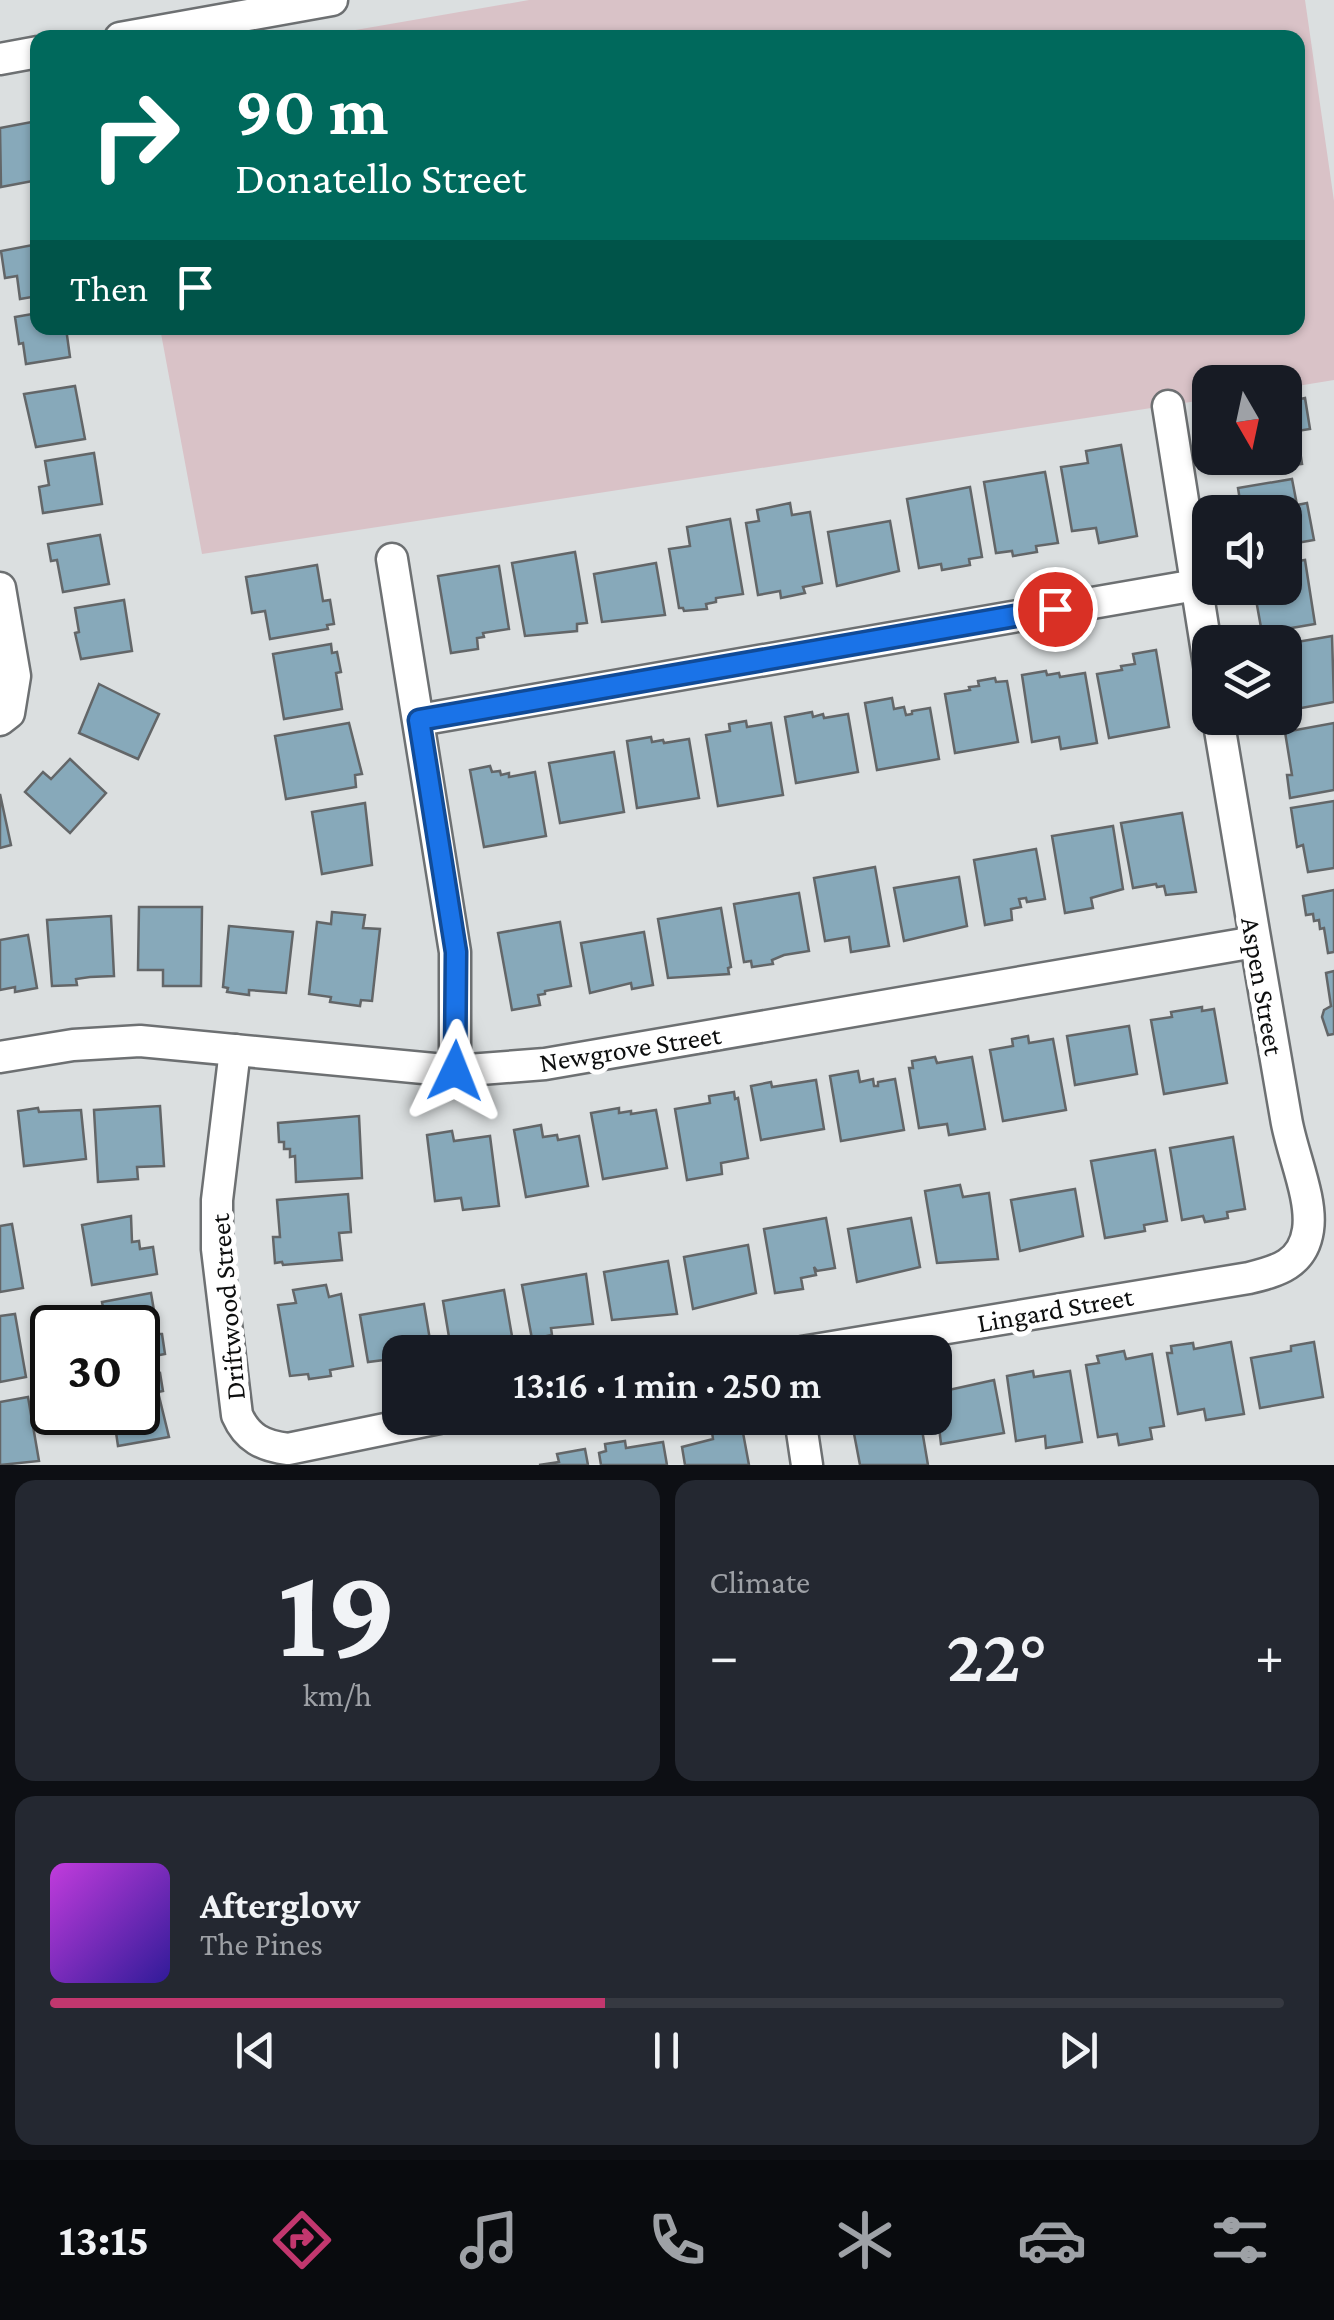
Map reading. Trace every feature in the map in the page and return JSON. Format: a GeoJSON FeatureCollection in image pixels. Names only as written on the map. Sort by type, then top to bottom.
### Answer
{"type":"FeatureCollection","features":[{"type":"Feature","properties":{"kind":"street"},"geometry":{"type":"LineString","coordinates":[[165,30],[332,0]]}},
{"type":"Feature","properties":{"kind":"street"},"geometry":{"type":"LineString","coordinates":[[0,59],[30,53]]}},
{"type":"Feature","properties":{"kind":"street"},"geometry":{"type":"LineString","coordinates":[[1168,406],[1192,559]]}},
{"type":"Feature","properties":{"kind":"street"},"geometry":{"type":"LineString","coordinates":[[392,559],[456,952],[455,1071]]}},
{"type":"Feature","properties":{"kind":"street"},"geometry":{"type":"LineString","coordinates":[[419,720],[1192,586]]}},
{"type":"Feature","properties":{"kind":"street"},"geometry":{"type":"LineString","coordinates":[[0,588],[15,676],[5,716]]}},
{"type":"Feature","properties":{"kind":"street","name":"Aspen Street"},"geometry":{"type":"LineString","coordinates":[[1221,735],[1289,1136],[1308,1211],[1302,1253]]}},
{"type":"Feature","properties":{"kind":"street","name":"Newgrove Street"},"geometry":{"type":"LineString","coordinates":[[0,1057],[73,1045],[140,1040],[455,1071],[545,1064],[1256,942]]}},
{"type":"Feature","properties":{"kind":"street","name":"Driftwood Street"},"geometry":{"type":"LineString","coordinates":[[235,1050],[217,1200],[217,1249],[237,1415],[243,1429],[254,1439],[270,1447],[288,1449],[382,1430]]}},
{"type":"Feature","properties":{"kind":"street","name":"Lingard Street"},"geometry":{"type":"LineString","coordinates":[[905,1335],[1249,1278],[1283,1270],[1302,1253]]}},
{"type":"Feature","properties":{"kind":"street"},"geometry":{"type":"LineString","coordinates":[[803,1435],[807,1465]]}},
{"type":"Feature","properties":{"kind":"shaded area"},"geometry":{"type":"Polygon","coordinates":[[[529,0],[1305,0],[1334,201],[1334,380],[1302,385],[1302,365],[1192,365],[1192,402],[202,554],[161,335],[1305,335],[1305,30],[355,30],[529,0]]]}},
{"type":"Feature","properties":{"kind":"building"},"geometry":{"type":"Polygon","coordinates":[[[30,122],[30,182],[1,187],[0,128],[30,122]]]}},
{"type":"Feature","properties":{"kind":"building"},"geometry":{"type":"Polygon","coordinates":[[[30,246],[30,297],[20,299],[17,276],[5,278],[1,251],[30,246]]]}},
{"type":"Feature","properties":{"kind":"building"},"geometry":{"type":"Polygon","coordinates":[[[30,314],[30,335],[67,335],[70,357],[26,364],[15,317],[30,314]]]}},
{"type":"Feature","properties":{"kind":"building"},"geometry":{"type":"Polygon","coordinates":[[[75,386],[85,439],[36,447],[24,394],[75,386]]]}},
{"type":"Feature","properties":{"kind":"building"},"geometry":{"type":"Polygon","coordinates":[[[1305,398],[1310,429],[1302,430],[1305,398]]]}},
{"type":"Feature","properties":{"kind":"building"},"geometry":{"type":"Polygon","coordinates":[[[1121,445],[1137,536],[1099,543],[1096,528],[1072,531],[1061,467],[1088,463],[1086,451],[1121,445]]]}},
{"type":"Feature","properties":{"kind":"building"},"geometry":{"type":"Polygon","coordinates":[[[94,453],[102,504],[43,513],[39,487],[49,485],[45,461],[94,453]]]}},
{"type":"Feature","properties":{"kind":"building"},"geometry":{"type":"Polygon","coordinates":[[[1045,472],[1058,543],[1036,546],[1037,552],[1013,556],[1012,551],[996,553],[984,482],[1045,472]]]}},
{"type":"Feature","properties":{"kind":"building"},"geometry":{"type":"Polygon","coordinates":[[[1292,479],[1295,495],[1239,495],[1238,488],[1292,479]]]}},
{"type":"Feature","properties":{"kind":"building"},"geometry":{"type":"Polygon","coordinates":[[[970,487],[982,557],[969,559],[970,565],[942,570],[941,564],[919,568],[907,499],[970,487]]]}},
{"type":"Feature","properties":{"kind":"building"},"geometry":{"type":"Polygon","coordinates":[[[790,503],[792,515],[810,512],[822,583],[803,587],[805,593],[781,598],[780,591],[758,595],[746,523],[759,521],[757,510],[790,503]]]}},
{"type":"Feature","properties":{"kind":"building"},"geometry":{"type":"Polygon","coordinates":[[[1307,503],[1314,540],[1302,542],[1302,504],[1307,503]]]}},
{"type":"Feature","properties":{"kind":"building"},"geometry":{"type":"Polygon","coordinates":[[[730,519],[743,594],[716,598],[716,602],[706,604],[707,609],[684,611],[679,608],[669,549],[690,546],[687,527],[730,519]]]}},
{"type":"Feature","properties":{"kind":"building"},"geometry":{"type":"Polygon","coordinates":[[[890,521],[899,571],[837,586],[828,532],[890,521]]]}},
{"type":"Feature","properties":{"kind":"building"},"geometry":{"type":"Polygon","coordinates":[[[100,535],[109,584],[63,592],[57,560],[51,561],[48,544],[100,535]]]}},
{"type":"Feature","properties":{"kind":"building"},"geometry":{"type":"Polygon","coordinates":[[[575,552],[587,623],[577,624],[577,631],[525,636],[512,563],[575,552]]]}},
{"type":"Feature","properties":{"kind":"building"},"geometry":{"type":"Polygon","coordinates":[[[1305,560],[1315,624],[1261,625],[1257,605],[1302,605],[1305,560]]]}},
{"type":"Feature","properties":{"kind":"building"},"geometry":{"type":"Polygon","coordinates":[[[656,563],[665,615],[602,622],[594,574],[656,563]]]}},
{"type":"Feature","properties":{"kind":"building"},"geometry":{"type":"Polygon","coordinates":[[[317,565],[323,601],[330,600],[334,624],[327,625],[328,629],[270,639],[265,611],[252,613],[246,577],[317,565]]]}},
{"type":"Feature","properties":{"kind":"building"},"geometry":{"type":"Polygon","coordinates":[[[499,566],[509,629],[483,633],[484,637],[477,638],[478,649],[451,653],[438,576],[499,566]]]}},
{"type":"Feature","properties":{"kind":"building"},"geometry":{"type":"Polygon","coordinates":[[[124,600],[132,651],[81,659],[75,608],[124,600]]]}},
{"type":"Feature","properties":{"kind":"building"},"geometry":{"type":"Polygon","coordinates":[[[1332,636],[1334,702],[1302,708],[1302,641],[1332,636]]]}},
{"type":"Feature","properties":{"kind":"building"},"geometry":{"type":"Polygon","coordinates":[[[331,644],[341,672],[336,673],[342,709],[284,719],[273,654],[331,644]]]}},
{"type":"Feature","properties":{"kind":"building"},"geometry":{"type":"Polygon","coordinates":[[[1156,650],[1169,727],[1109,738],[1097,674],[1122,670],[1121,666],[1135,664],[1133,654],[1156,650]]]}},
{"type":"Feature","properties":{"kind":"building"},"geometry":{"type":"Polygon","coordinates":[[[1046,671],[1047,675],[1059,673],[1060,677],[1085,673],[1097,743],[1061,749],[1059,737],[1032,742],[1022,675],[1046,671]]]}},
{"type":"Feature","properties":{"kind":"building"},"geometry":{"type":"Polygon","coordinates":[[[995,678],[996,682],[1007,681],[1018,742],[955,753],[945,694],[970,690],[969,687],[979,686],[978,681],[995,678]]]}},
{"type":"Feature","properties":{"kind":"building"},"geometry":{"type":"Polygon","coordinates":[[[99,684],[159,714],[138,759],[79,733],[99,684]]]}},
{"type":"Feature","properties":{"kind":"building"},"geometry":{"type":"Polygon","coordinates":[[[892,698],[894,709],[904,707],[906,715],[930,708],[939,759],[877,770],[865,703],[892,698]]]}},
{"type":"Feature","properties":{"kind":"building"},"geometry":{"type":"Polygon","coordinates":[[[812,712],[813,717],[823,714],[824,718],[848,714],[858,772],[796,783],[785,717],[812,712]]]}},
{"type":"Feature","properties":{"kind":"building"},"geometry":{"type":"Polygon","coordinates":[[[746,721],[747,727],[771,723],[783,795],[718,806],[706,735],[730,731],[729,724],[746,721]]]}},
{"type":"Feature","properties":{"kind":"building"},"geometry":{"type":"Polygon","coordinates":[[[349,723],[362,774],[355,775],[356,787],[286,799],[275,736],[349,723]]]}},
{"type":"Feature","properties":{"kind":"building"},"geometry":{"type":"Polygon","coordinates":[[[1334,723],[1334,790],[1290,798],[1287,775],[1292,775],[1285,735],[1302,735],[1302,729],[1334,723]]]}},
{"type":"Feature","properties":{"kind":"building"},"geometry":{"type":"Polygon","coordinates":[[[651,737],[652,742],[664,743],[689,739],[699,798],[637,808],[627,741],[651,737]]]}},
{"type":"Feature","properties":{"kind":"building"},"geometry":{"type":"Polygon","coordinates":[[[614,752],[624,812],[560,823],[549,763],[614,752]]]}},
{"type":"Feature","properties":{"kind":"building"},"geometry":{"type":"Polygon","coordinates":[[[70,759],[106,793],[70,833],[25,792],[43,772],[51,779],[70,759]]]}},
{"type":"Feature","properties":{"kind":"building"},"geometry":{"type":"Polygon","coordinates":[[[490,766],[492,772],[509,773],[509,777],[535,772],[546,836],[484,847],[470,770],[490,766]]]}},
{"type":"Feature","properties":{"kind":"building"},"geometry":{"type":"Polygon","coordinates":[[[0,794],[11,845],[0,848],[0,794]]]}},
{"type":"Feature","properties":{"kind":"building"},"geometry":{"type":"Polygon","coordinates":[[[1334,801],[1334,868],[1308,872],[1303,845],[1297,847],[1291,808],[1334,801]]]}},
{"type":"Feature","properties":{"kind":"building"},"geometry":{"type":"Polygon","coordinates":[[[365,803],[372,865],[322,874],[312,812],[365,803]]]}},
{"type":"Feature","properties":{"kind":"building"},"geometry":{"type":"Polygon","coordinates":[[[1182,813],[1196,892],[1166,895],[1164,886],[1156,884],[1133,888],[1121,823],[1182,813]]]}},
{"type":"Feature","properties":{"kind":"building"},"geometry":{"type":"Polygon","coordinates":[[[1113,826],[1123,889],[1091,898],[1093,908],[1065,913],[1052,836],[1113,826]]]}},
{"type":"Feature","properties":{"kind":"building"},"geometry":{"type":"Polygon","coordinates":[[[1036,849],[1045,899],[1019,899],[1021,907],[1011,909],[1012,920],[985,925],[974,860],[1036,849]]]}},
{"type":"Feature","properties":{"kind":"building"},"geometry":{"type":"Polygon","coordinates":[[[875,867],[889,946],[851,952],[849,937],[825,941],[814,878],[875,867]]]}},
{"type":"Feature","properties":{"kind":"building"},"geometry":{"type":"Polygon","coordinates":[[[959,877],[967,926],[904,941],[894,888],[959,877]]]}},
{"type":"Feature","properties":{"kind":"building"},"geometry":{"type":"Polygon","coordinates":[[[1334,890],[1334,952],[1328,953],[1324,928],[1320,929],[1313,914],[1306,915],[1303,896],[1334,890]]]}},
{"type":"Feature","properties":{"kind":"building"},"geometry":{"type":"Polygon","coordinates":[[[799,893],[809,951],[784,955],[772,960],[773,964],[752,967],[751,961],[744,962],[734,904],[799,893]]]}},
{"type":"Feature","properties":{"kind":"building"},"geometry":{"type":"Polygon","coordinates":[[[139,907],[202,907],[201,986],[163,986],[163,970],[138,970],[139,907]]]}},
{"type":"Feature","properties":{"kind":"building"},"geometry":{"type":"Polygon","coordinates":[[[721,908],[729,974],[668,978],[658,919],[721,908]]]}},
{"type":"Feature","properties":{"kind":"building"},"geometry":{"type":"Polygon","coordinates":[[[332,912],[365,915],[363,928],[380,929],[372,1001],[361,1000],[360,1006],[309,994],[317,922],[331,924],[332,912]]]}},
{"type":"Feature","properties":{"kind":"building"},"geometry":{"type":"Polygon","coordinates":[[[111,916],[114,976],[76,979],[77,985],[52,986],[47,920],[111,916]]]}},
{"type":"Feature","properties":{"kind":"building"},"geometry":{"type":"Polygon","coordinates":[[[560,922],[571,986],[538,995],[540,1005],[512,1010],[498,933],[560,922]]]}},
{"type":"Feature","properties":{"kind":"building"},"geometry":{"type":"Polygon","coordinates":[[[229,926],[293,932],[286,993],[227,992],[228,988],[223,987],[229,926]]]}},
{"type":"Feature","properties":{"kind":"building"},"geometry":{"type":"Polygon","coordinates":[[[644,932],[653,985],[632,989],[631,983],[590,993],[581,943],[644,932]]]}},
{"type":"Feature","properties":{"kind":"building"},"geometry":{"type":"Polygon","coordinates":[[[28,935],[37,988],[0,990],[0,940],[28,935]]]}},
{"type":"Feature","properties":{"kind":"building"},"geometry":{"type":"Polygon","coordinates":[[[1334,971],[1334,1034],[1328,1035],[1322,1017],[1331,1006],[1326,973],[1334,971]]]}},
{"type":"Feature","properties":{"kind":"building"},"geometry":{"type":"Polygon","coordinates":[[[1202,1007],[1202,1011],[1214,1009],[1227,1083],[1164,1094],[1151,1020],[1202,1007]]]}},
{"type":"Feature","properties":{"kind":"building"},"geometry":{"type":"Polygon","coordinates":[[[1129,1026],[1137,1074],[1075,1085],[1067,1036],[1129,1026]]]}},
{"type":"Feature","properties":{"kind":"building"},"geometry":{"type":"Polygon","coordinates":[[[1028,1036],[1029,1043],[1053,1039],[1066,1110],[1003,1121],[990,1050],[1013,1046],[1012,1039],[1028,1036]]]}},
{"type":"Feature","properties":{"kind":"building"},"geometry":{"type":"Polygon","coordinates":[[[935,1057],[937,1063],[972,1057],[985,1129],[949,1135],[947,1124],[919,1128],[909,1068],[913,1068],[912,1061],[935,1057]]]}},
{"type":"Feature","properties":{"kind":"building"},"geometry":{"type":"Polygon","coordinates":[[[858,1071],[860,1082],[873,1079],[874,1086],[895,1079],[904,1130],[841,1141],[830,1076],[858,1071]]]}},
{"type":"Feature","properties":{"kind":"building"},"geometry":{"type":"Polygon","coordinates":[[[816,1080],[824,1129],[761,1140],[751,1086],[816,1080]]]}},
{"type":"Feature","properties":{"kind":"building"},"geometry":{"type":"Polygon","coordinates":[[[734,1092],[748,1158],[721,1163],[722,1174],[687,1180],[675,1109],[710,1103],[709,1096],[734,1092]]]}},
{"type":"Feature","properties":{"kind":"building"},"geometry":{"type":"Polygon","coordinates":[[[160,1106],[164,1166],[137,1167],[138,1179],[98,1182],[94,1110],[160,1106]]]}},
{"type":"Feature","properties":{"kind":"building"},"geometry":{"type":"Polygon","coordinates":[[[38,1108],[39,1112],[81,1110],[86,1159],[24,1166],[18,1111],[38,1108]]]}},
{"type":"Feature","properties":{"kind":"building"},"geometry":{"type":"Polygon","coordinates":[[[619,1108],[619,1113],[631,1114],[656,1110],[667,1168],[603,1179],[591,1113],[619,1108]]]}},
{"type":"Feature","properties":{"kind":"building"},"geometry":{"type":"Polygon","coordinates":[[[359,1116],[362,1178],[296,1182],[295,1156],[290,1157],[290,1149],[284,1149],[284,1142],[279,1142],[278,1123],[359,1116]]]}},
{"type":"Feature","properties":{"kind":"building"},"geometry":{"type":"Polygon","coordinates":[[[541,1125],[543,1137],[557,1135],[558,1140],[579,1136],[588,1186],[526,1197],[514,1130],[541,1125]]]}},
{"type":"Feature","properties":{"kind":"building"},"geometry":{"type":"Polygon","coordinates":[[[452,1131],[454,1141],[490,1136],[499,1206],[463,1210],[461,1198],[435,1201],[427,1135],[452,1131]]]}},
{"type":"Feature","properties":{"kind":"building"},"geometry":{"type":"Polygon","coordinates":[[[1233,1137],[1245,1209],[1227,1212],[1228,1218],[1205,1222],[1203,1216],[1182,1220],[1170,1148],[1233,1137]]]}},
{"type":"Feature","properties":{"kind":"building"},"geometry":{"type":"Polygon","coordinates":[[[1155,1150],[1167,1221],[1144,1225],[1145,1231],[1105,1238],[1091,1161],[1155,1150]]]}},
{"type":"Feature","properties":{"kind":"building"},"geometry":{"type":"Polygon","coordinates":[[[960,1185],[963,1197],[989,1193],[998,1259],[937,1263],[925,1191],[960,1185]]]}},
{"type":"Feature","properties":{"kind":"building"},"geometry":{"type":"Polygon","coordinates":[[[1075,1189],[1083,1236],[1020,1251],[1011,1200],[1075,1189]]]}},
{"type":"Feature","properties":{"kind":"building"},"geometry":{"type":"Polygon","coordinates":[[[348,1194],[351,1232],[339,1233],[342,1260],[275,1263],[273,1237],[280,1237],[277,1200],[348,1194]]]}},
{"type":"Feature","properties":{"kind":"building"},"geometry":{"type":"Polygon","coordinates":[[[131,1216],[132,1242],[139,1241],[140,1249],[153,1247],[157,1274],[92,1285],[82,1225],[131,1216]]]}},
{"type":"Feature","properties":{"kind":"building"},"geometry":{"type":"Polygon","coordinates":[[[826,1218],[835,1268],[817,1271],[814,1267],[816,1275],[801,1278],[803,1289],[775,1293],[764,1229],[826,1218]]]}},
{"type":"Feature","properties":{"kind":"building"},"geometry":{"type":"Polygon","coordinates":[[[911,1218],[920,1267],[857,1282],[848,1229],[911,1218]]]}},
{"type":"Feature","properties":{"kind":"building"},"geometry":{"type":"Polygon","coordinates":[[[12,1224],[23,1288],[0,1292],[0,1226],[12,1224]]]}},
{"type":"Feature","properties":{"kind":"building"},"geometry":{"type":"Polygon","coordinates":[[[748,1245],[756,1293],[693,1309],[684,1257],[748,1245]]]}},
{"type":"Feature","properties":{"kind":"building"},"geometry":{"type":"Polygon","coordinates":[[[668,1261],[677,1314],[612,1320],[604,1272],[668,1261]]]}},
{"type":"Feature","properties":{"kind":"building"},"geometry":{"type":"Polygon","coordinates":[[[586,1274],[593,1324],[551,1328],[552,1335],[531,1335],[522,1285],[586,1274]]]}},
{"type":"Feature","properties":{"kind":"building"},"geometry":{"type":"Polygon","coordinates":[[[326,1285],[329,1297],[341,1294],[353,1366],[330,1370],[331,1376],[290,1376],[278,1305],[296,1303],[293,1290],[326,1285]]]}},
{"type":"Feature","properties":{"kind":"building"},"geometry":{"type":"Polygon","coordinates":[[[504,1290],[512,1335],[449,1335],[443,1301],[504,1290]]]}},
{"type":"Feature","properties":{"kind":"building"},"geometry":{"type":"Polygon","coordinates":[[[151,1293],[153,1305],[103,1305],[102,1302],[151,1293]]]}},
{"type":"Feature","properties":{"kind":"building"},"geometry":{"type":"Polygon","coordinates":[[[424,1304],[429,1335],[382,1335],[382,1360],[368,1362],[360,1315],[424,1304]]]}},
{"type":"Feature","properties":{"kind":"building"},"geometry":{"type":"Polygon","coordinates":[[[15,1314],[26,1377],[0,1382],[0,1316],[15,1314]]]}},
{"type":"Feature","properties":{"kind":"building"},"geometry":{"type":"Polygon","coordinates":[[[160,1334],[162,1334],[165,1354],[160,1355],[160,1334]]]}},
{"type":"Feature","properties":{"kind":"building"},"geometry":{"type":"Polygon","coordinates":[[[1231,1342],[1244,1414],[1206,1420],[1204,1409],[1178,1414],[1167,1353],[1172,1353],[1171,1346],[1193,1343],[1194,1349],[1231,1342]]]}},
{"type":"Feature","properties":{"kind":"building"},"geometry":{"type":"Polygon","coordinates":[[[1314,1342],[1323,1397],[1260,1408],[1251,1358],[1291,1351],[1291,1346],[1314,1342]]]}},
{"type":"Feature","properties":{"kind":"building"},"geometry":{"type":"Polygon","coordinates":[[[1124,1351],[1126,1359],[1152,1354],[1164,1426],[1150,1428],[1152,1439],[1119,1445],[1117,1434],[1098,1437],[1086,1365],[1099,1363],[1097,1356],[1124,1351]]]}},
{"type":"Feature","properties":{"kind":"building"},"geometry":{"type":"Polygon","coordinates":[[[1033,1371],[1034,1377],[1070,1371],[1082,1442],[1046,1448],[1045,1436],[1016,1441],[1007,1376],[1033,1371]]]}},
{"type":"Feature","properties":{"kind":"building"},"geometry":{"type":"Polygon","coordinates":[[[994,1380],[1004,1433],[941,1444],[940,1435],[952,1435],[952,1389],[994,1380]]]}},
{"type":"Feature","properties":{"kind":"building"},"geometry":{"type":"Polygon","coordinates":[[[28,1397],[30,1435],[35,1435],[39,1461],[0,1465],[0,1402],[28,1397]]]}},
{"type":"Feature","properties":{"kind":"building"},"geometry":{"type":"Polygon","coordinates":[[[160,1400],[169,1437],[118,1446],[116,1435],[160,1435],[160,1400]]]}},
{"type":"Feature","properties":{"kind":"building"},"geometry":{"type":"Polygon","coordinates":[[[712,1435],[743,1435],[749,1465],[685,1465],[682,1447],[713,1439],[712,1435]]]}},
{"type":"Feature","properties":{"kind":"building"},"geometry":{"type":"Polygon","coordinates":[[[854,1435],[923,1435],[928,1465],[860,1465],[854,1435]]]}},
{"type":"Feature","properties":{"kind":"building"},"geometry":{"type":"Polygon","coordinates":[[[625,1441],[626,1448],[663,1442],[667,1465],[601,1465],[599,1453],[606,1451],[605,1444],[625,1441]]]}},
{"type":"Feature","properties":{"kind":"building"},"geometry":{"type":"Polygon","coordinates":[[[585,1449],[588,1465],[539,1465],[559,1462],[557,1454],[585,1449]]]}},
{"type":"Feature","properties":{"kind":"route"},"geometry":{"type":"LineString","coordinates":[[455,1071],[456,952],[419,720],[1055,609]]}}]}
